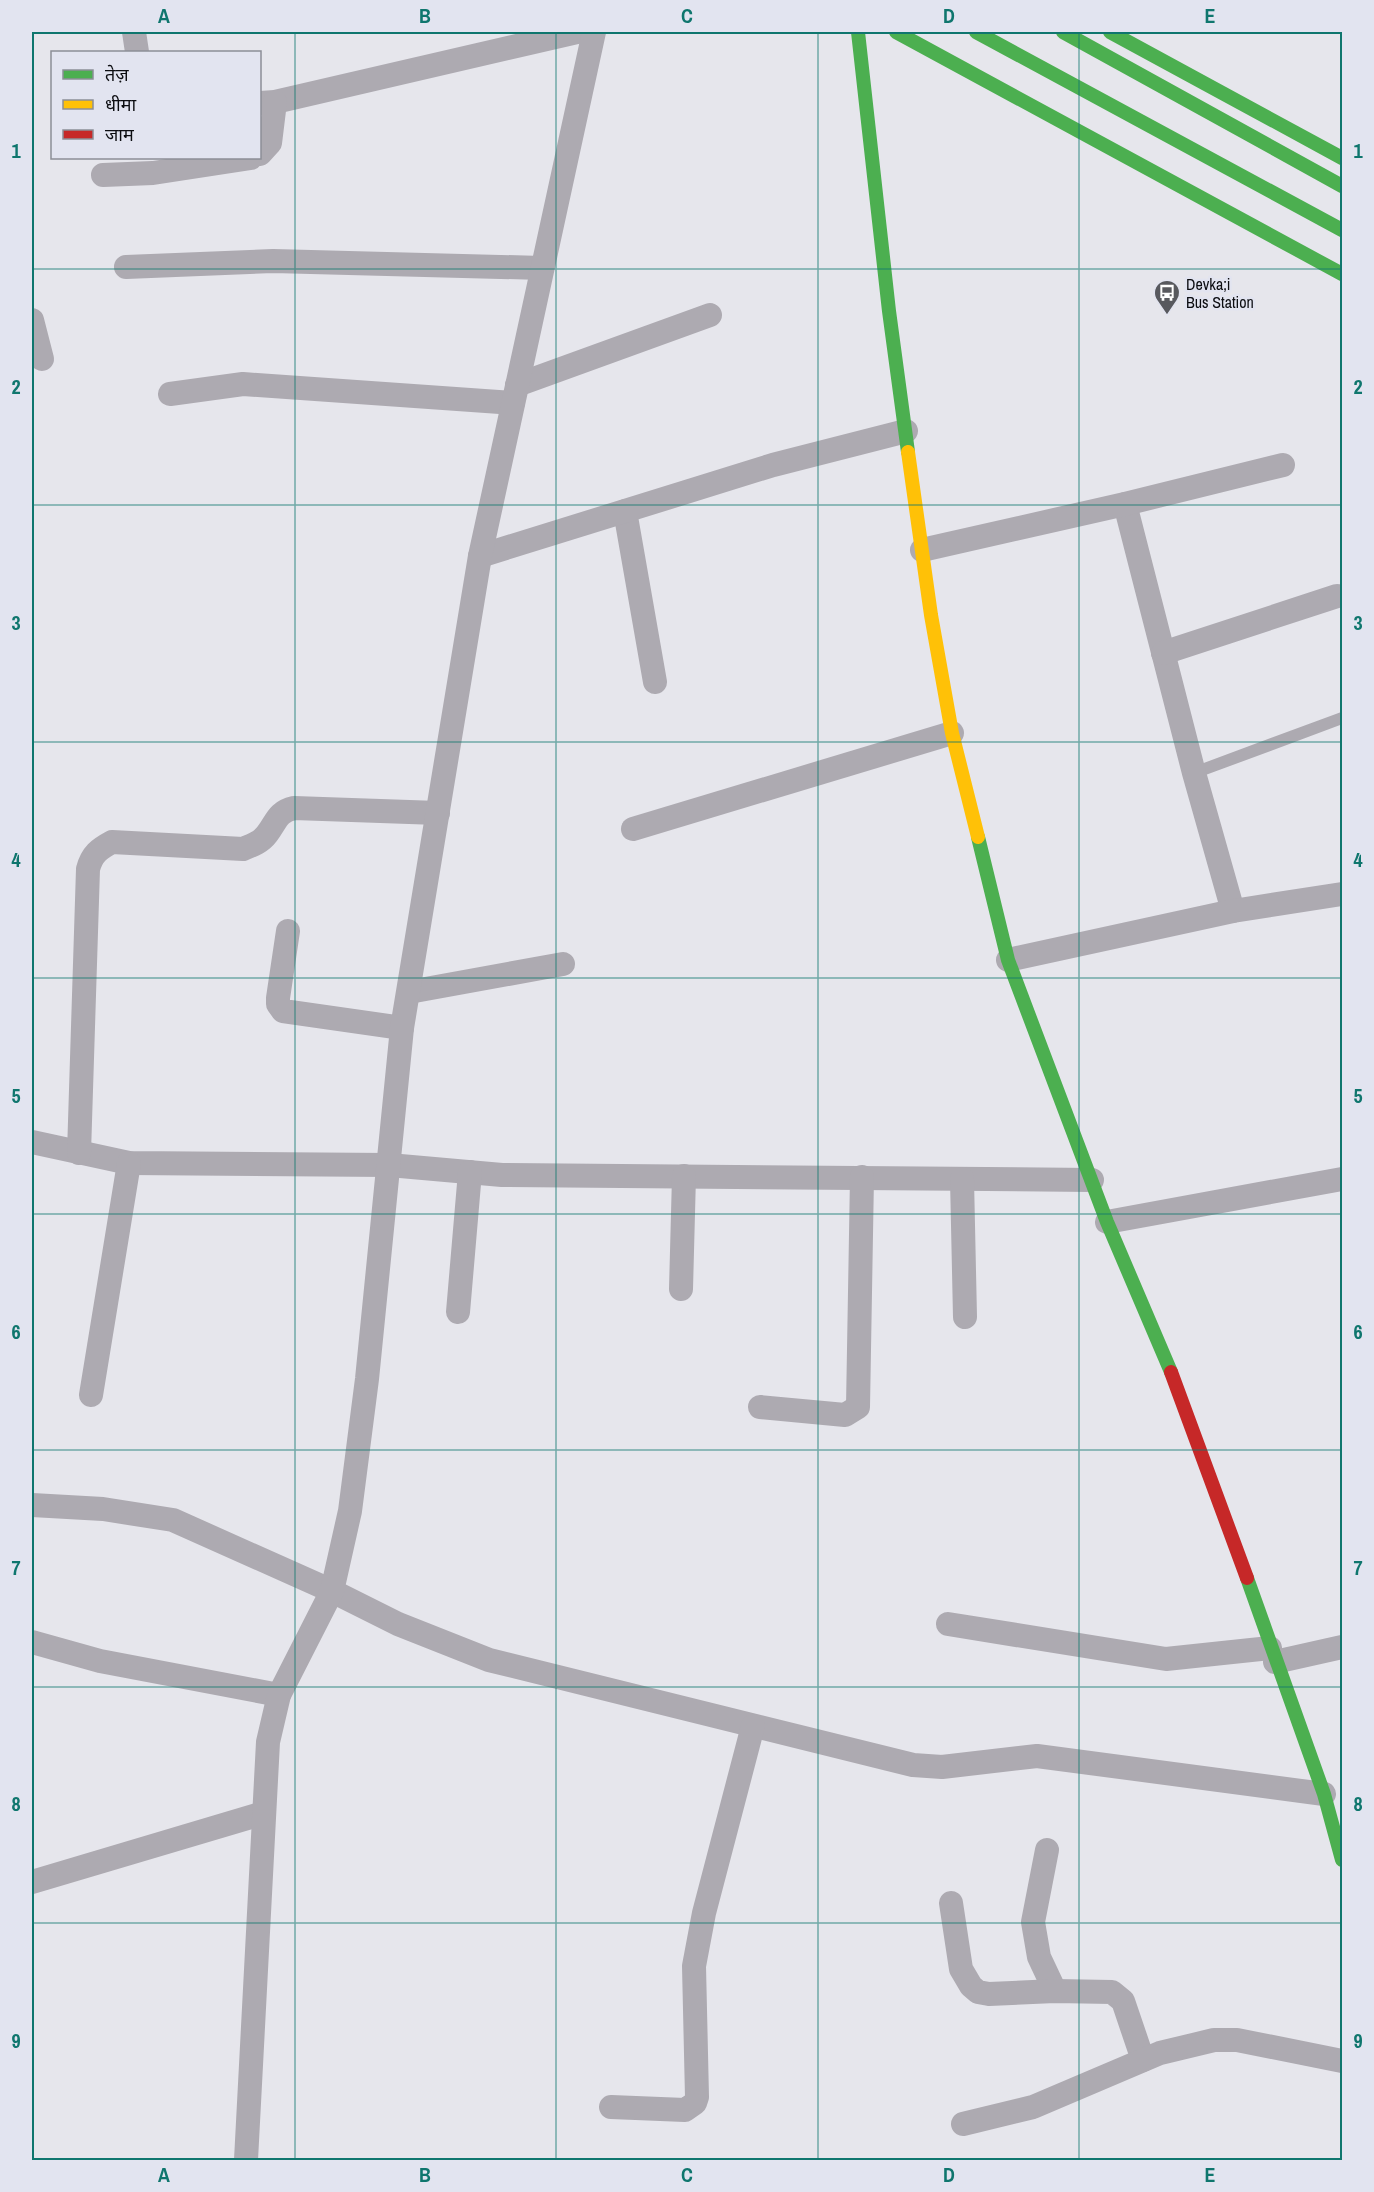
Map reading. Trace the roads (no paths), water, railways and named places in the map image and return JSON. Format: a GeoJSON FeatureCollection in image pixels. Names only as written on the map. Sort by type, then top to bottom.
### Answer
{"type":"FeatureCollection","features":[{"type":"Feature","properties":{"kind":"main road"},"geometry":{"type":"LineString","coordinates":[[858,32],[868,134],[922,550],[952,733],[1008,960],[1050,1077],[1107,1222],[1161,1346],[1324,1794],[1342,1860]]}},
{"type":"Feature","properties":{"kind":"main road"},"geometry":{"type":"LineString","coordinates":[[896,32],[1342,274]]}},
{"type":"Feature","properties":{"kind":"main road"},"geometry":{"type":"LineString","coordinates":[[976,32],[1342,230]]}},
{"type":"Feature","properties":{"kind":"main road"},"geometry":{"type":"LineString","coordinates":[[1063,32],[1342,186]]}},
{"type":"Feature","properties":{"kind":"main road"},"geometry":{"type":"LineString","coordinates":[[1110,32],[1342,158]]}},
{"type":"Feature","properties":{"kind":"street"},"geometry":{"type":"LineString","coordinates":[[134,32],[137,51]]}},
{"type":"Feature","properties":{"kind":"street"},"geometry":{"type":"LineString","coordinates":[[261,152],[270,144],[267,102],[577,32]]}},
{"type":"Feature","properties":{"kind":"street"},"geometry":{"type":"LineString","coordinates":[[246,2160],[268,1742],[279,1695],[332,1591],[352,1500],[368,1379],[402,1028],[480,556],[594,32]]}},
{"type":"Feature","properties":{"kind":"street"},"geometry":{"type":"LineString","coordinates":[[103,175],[153,165],[237,159]]}},
{"type":"Feature","properties":{"kind":"street"},"geometry":{"type":"LineString","coordinates":[[126,267],[273,261],[542,268]]}},
{"type":"Feature","properties":{"kind":"street"},"geometry":{"type":"LineString","coordinates":[[170,394],[243,384],[515,394],[710,315]]}},
{"type":"Feature","properties":{"kind":"street"},"geometry":{"type":"LineString","coordinates":[[32,320],[42,359]]}},
{"type":"Feature","properties":{"kind":"street"},"geometry":{"type":"LineString","coordinates":[[480,556],[773,465],[906,431]]}},
{"type":"Feature","properties":{"kind":"street"},"geometry":{"type":"LineString","coordinates":[[922,550],[1283,465]]}},
{"type":"Feature","properties":{"kind":"street"},"geometry":{"type":"LineString","coordinates":[[1125,504],[1194,773],[1233,911]]}},
{"type":"Feature","properties":{"kind":"street"},"geometry":{"type":"LineString","coordinates":[[625,511],[655,682]]}},
{"type":"Feature","properties":{"kind":"street"},"geometry":{"type":"LineString","coordinates":[[1163,653],[1337,596]]}},
{"type":"Feature","properties":{"kind":"street"},"geometry":{"type":"LineString","coordinates":[[633,829],[952,733]]}},
{"type":"Feature","properties":{"kind":"street"},"geometry":{"type":"LineString","coordinates":[[79,1153],[88,868],[92,856],[112,842],[243,849],[258,843],[267,834],[277,817],[294,808],[438,813]]}},
{"type":"Feature","properties":{"kind":"street"},"geometry":{"type":"LineString","coordinates":[[1008,960],[1233,911],[1342,894]]}},
{"type":"Feature","properties":{"kind":"street"},"geometry":{"type":"LineString","coordinates":[[288,932],[278,998],[278,1004],[283,1011],[402,1028]]}},
{"type":"Feature","properties":{"kind":"street"},"geometry":{"type":"LineString","coordinates":[[409,992],[563,964]]}},
{"type":"Feature","properties":{"kind":"street"},"geometry":{"type":"LineString","coordinates":[[32,1142],[129,1163],[389,1165],[502,1175],[1092,1180]]}},
{"type":"Feature","properties":{"kind":"street"},"geometry":{"type":"LineString","coordinates":[[91,1395],[129,1163]]}},
{"type":"Feature","properties":{"kind":"street"},"geometry":{"type":"LineString","coordinates":[[458,1312],[470,1172]]}},
{"type":"Feature","properties":{"kind":"street"},"geometry":{"type":"LineString","coordinates":[[681,1288],[684,1176]]}},
{"type":"Feature","properties":{"kind":"street"},"geometry":{"type":"LineString","coordinates":[[760,1407],[845,1415],[858,1407],[862,1177]]}},
{"type":"Feature","properties":{"kind":"street"},"geometry":{"type":"LineString","coordinates":[[962,1179],[965,1317]]}},
{"type":"Feature","properties":{"kind":"street"},"geometry":{"type":"LineString","coordinates":[[1107,1222],[1342,1179]]}},
{"type":"Feature","properties":{"kind":"street"},"geometry":{"type":"LineString","coordinates":[[32,1505],[103,1509],[173,1520],[332,1591],[398,1624],[489,1660],[749,1740],[913,1766],[942,1767],[1037,1756],[1324,1794]]}},
{"type":"Feature","properties":{"kind":"street"},"geometry":{"type":"LineString","coordinates":[[948,1624],[1166,1659],[1273,1655],[1342,1647]]}},
{"type":"Feature","properties":{"kind":"street"},"geometry":{"type":"LineString","coordinates":[[32,1642],[100,1661],[279,1695]]}},
{"type":"Feature","properties":{"kind":"street"},"geometry":{"type":"LineString","coordinates":[[611,2107],[685,2110],[695,2103],[697,2097],[694,1966],[704,1913],[749,1740]]}},
{"type":"Feature","properties":{"kind":"street"},"geometry":{"type":"LineString","coordinates":[[32,1882],[264,1813]]}},
{"type":"Feature","properties":{"kind":"street"},"geometry":{"type":"LineString","coordinates":[[1047,1850],[1033,1922],[1039,1957],[1055,1991]]}},
{"type":"Feature","properties":{"kind":"street"},"geometry":{"type":"LineString","coordinates":[[951,1903],[961,1969],[971,1986],[978,1992],[989,1994],[1055,1991],[1112,1992],[1119,1996],[1143,2061]]}},
{"type":"Feature","properties":{"kind":"street"},"geometry":{"type":"LineString","coordinates":[[963,2124],[1033,2107],[1188,2044],[1214,2040],[1237,2040],[1342,2061]]}},
{"type":"Feature","properties":{"kind":"lane"},"geometry":{"type":"LineString","coordinates":[[1194,773],[1342,718]]}},
{"type":"Feature","properties":{"kind":"place","name":"Devka;i Bus Station"},"geometry":{"type":"Point","coordinates":[1167,316]}}]}
